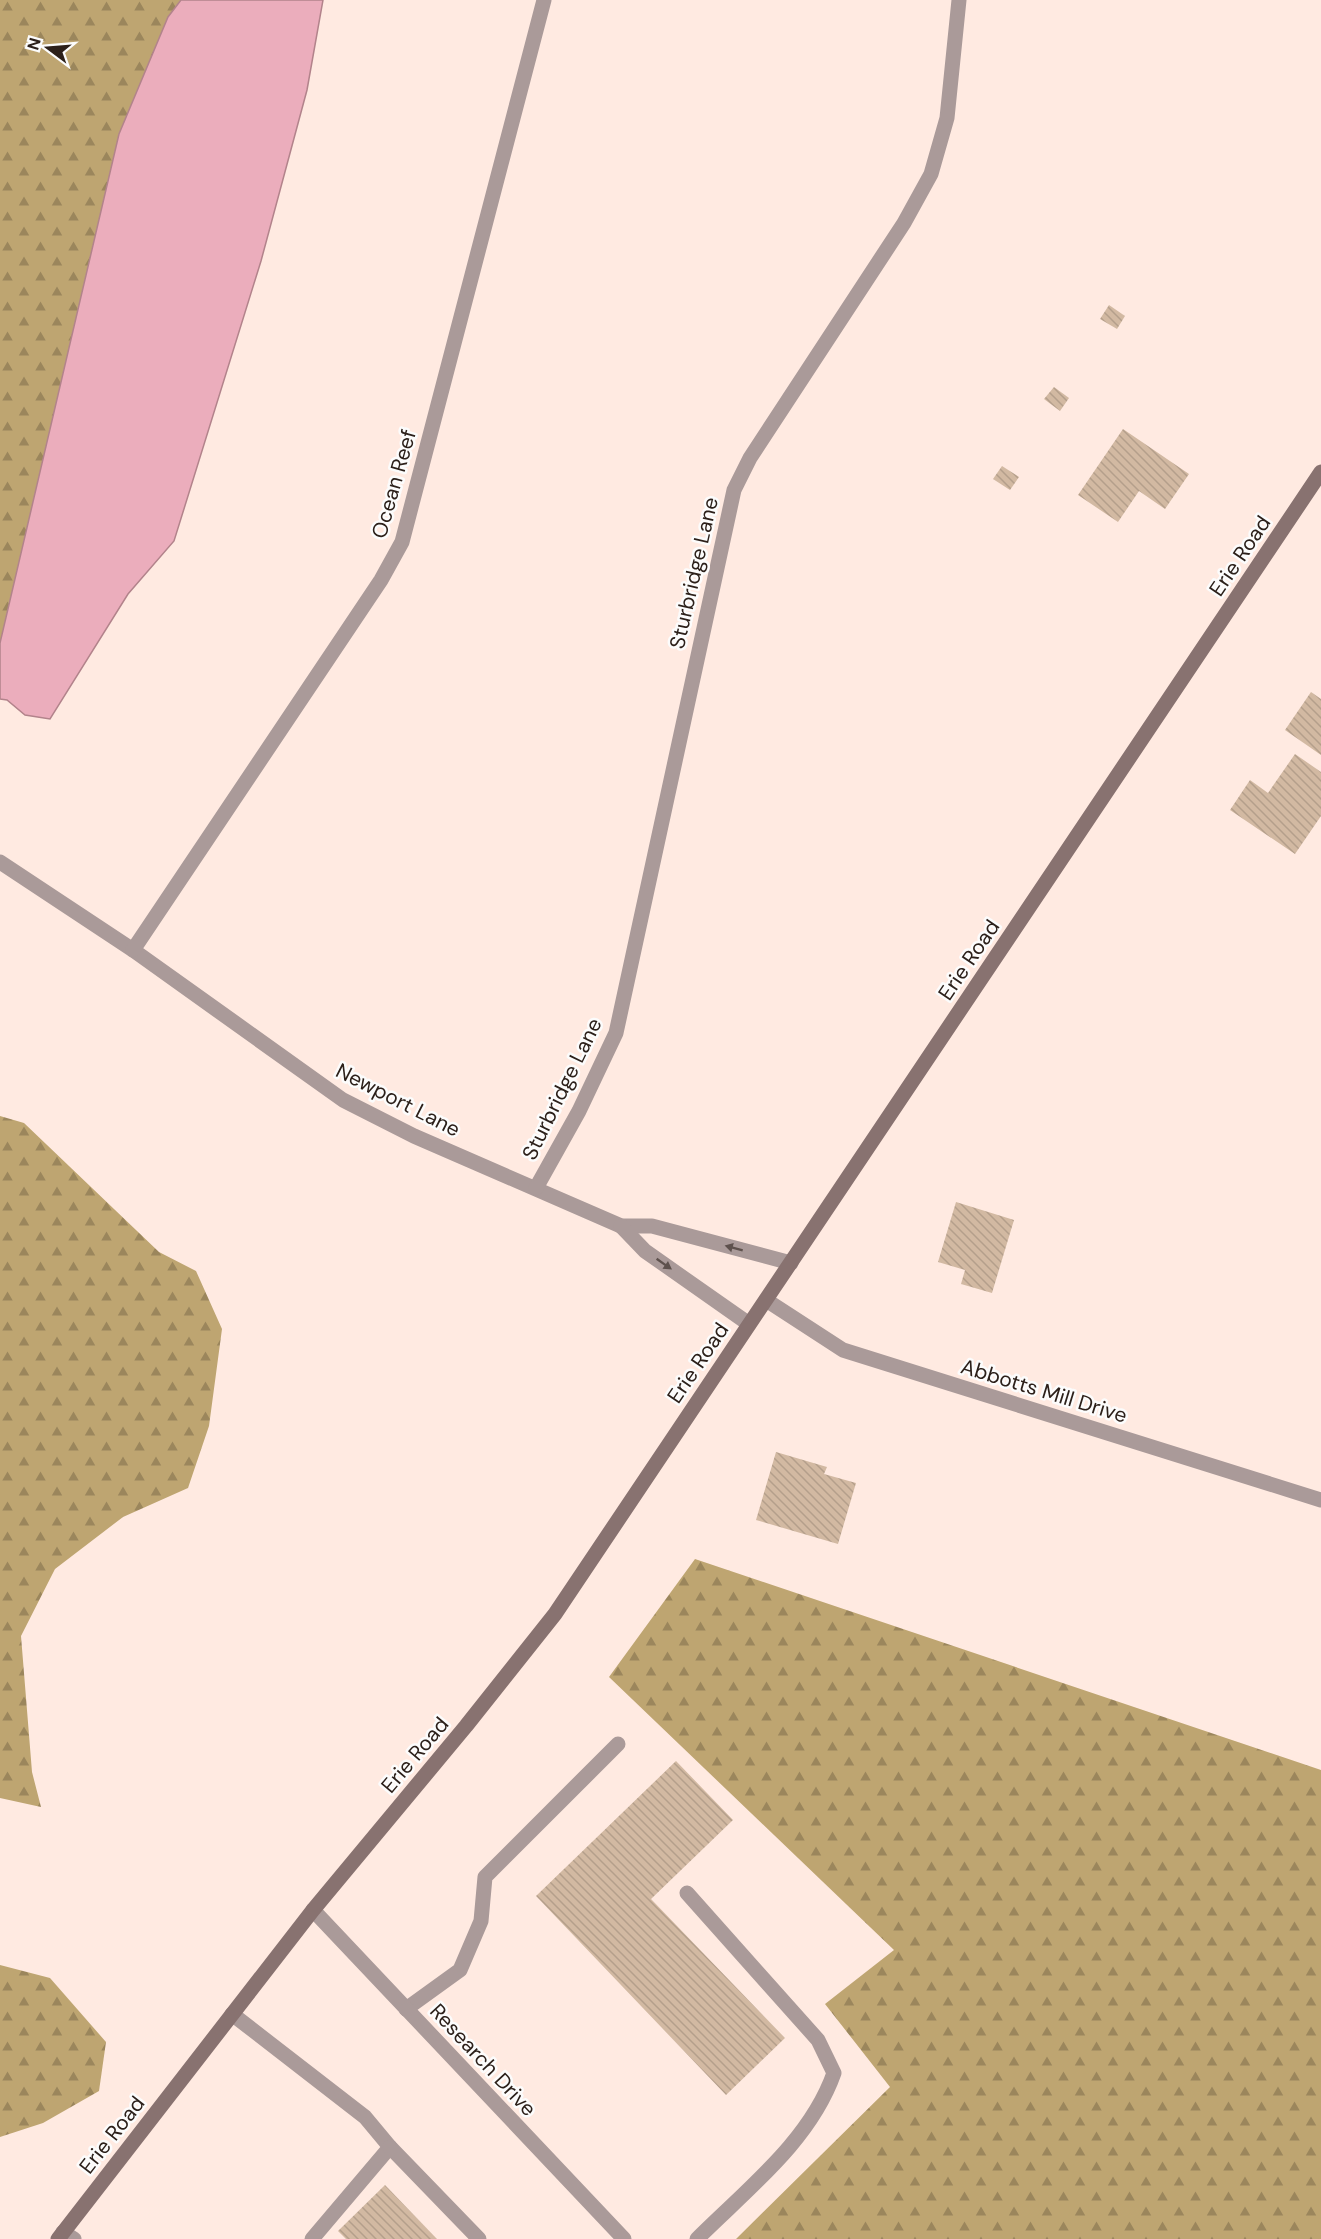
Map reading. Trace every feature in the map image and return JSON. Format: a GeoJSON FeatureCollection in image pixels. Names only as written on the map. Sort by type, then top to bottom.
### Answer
{"type":"FeatureCollection","features":[{"type":"Feature","properties":{"kind":"street","name":"Ocean Reef"},"geometry":{"type":"LineString","coordinates":[[133,950],[381,580],[402,542],[544,0]]}},
{"type":"Feature","properties":{"kind":"street","name":"Sturbridge Lane"},"geometry":{"type":"LineString","coordinates":[[536,1188],[579,1111],[616,1033],[734,490],[750,458],[904,223],[931,174],[947,118],[959,0]]}},
{"type":"Feature","properties":{"kind":"street","name":"Erie Road"},"geometry":{"type":"LineString","coordinates":[[65,2237],[232,2013],[313,1910],[466,1726],[555,1614],[1321,472]]}},
{"type":"Feature","properties":{"kind":"street","name":"Newport Lane"},"geometry":{"type":"LineString","coordinates":[[0,862],[133,950],[343,1100],[414,1136],[621,1226],[652,1226],[790,1263]]}},
{"type":"Feature","properties":{"kind":"street"},"geometry":{"type":"LineString","coordinates":[[621,1226],[645,1251],[749,1324]]}},
{"type":"Feature","properties":{"kind":"street","name":"Abbotts Mill Drive"},"geometry":{"type":"LineString","coordinates":[[766,1300],[843,1350],[1321,1500]]}},
{"type":"Feature","properties":{"kind":"street"},"geometry":{"type":"LineString","coordinates":[[406,2009],[460,1970],[481,1921],[485,1877],[618,1744]]}},
{"type":"Feature","properties":{"kind":"street"},"geometry":{"type":"LineString","coordinates":[[687,1893],[818,2040],[834,2073],[824,2101],[795,2140],[698,2239]]}},
{"type":"Feature","properties":{"kind":"street","name":"Research Drive"},"geometry":{"type":"LineString","coordinates":[[313,1910],[624,2239]]}},
{"type":"Feature","properties":{"kind":"street"},"geometry":{"type":"LineString","coordinates":[[232,2013],[365,2117],[390,2147],[479,2239]]}},
{"type":"Feature","properties":{"kind":"street"},"geometry":{"type":"LineString","coordinates":[[312,2239],[390,2147]]}},
{"type":"Feature","properties":{"kind":"green space"},"geometry":{"type":"Polygon","coordinates":[[[0,0],[181,0],[168,17],[119,134],[0,643],[0,0]]]}},
{"type":"Feature","properties":{"kind":"green space"},"geometry":{"type":"Polygon","coordinates":[[[0,1116],[24,1123],[159,1252],[196,1271],[222,1329],[209,1426],[188,1488],[123,1517],[55,1569],[21,1636],[32,1772],[41,1807],[0,1798],[0,1116]]]}},
{"type":"Feature","properties":{"kind":"green space"},"geometry":{"type":"Polygon","coordinates":[[[695,1559],[1321,1770],[1321,2239],[736,2239],[890,2087],[825,2004],[894,1950],[609,1677],[695,1559]]]}},
{"type":"Feature","properties":{"kind":"green space"},"geometry":{"type":"Polygon","coordinates":[[[0,1965],[50,1978],[106,2042],[99,2091],[43,2123],[0,2137],[0,1965]]]}},
{"type":"Feature","properties":{"kind":"shaded area"},"geometry":{"type":"Polygon","coordinates":[[[181,0],[323,0],[307,90],[261,261],[174,541],[128,594],[50,719],[25,715],[7,700],[0,699],[0,643],[119,134],[168,17],[181,0]]]}},
{"type":"Feature","properties":{"kind":"building"},"geometry":{"type":"Polygon","coordinates":[[[1109,305],[1125,316],[1117,329],[1100,319],[1109,305]]]}},
{"type":"Feature","properties":{"kind":"building"},"geometry":{"type":"Polygon","coordinates":[[[1054,387],[1069,398],[1060,411],[1044,399],[1054,387]]]}},
{"type":"Feature","properties":{"kind":"building"},"geometry":{"type":"Polygon","coordinates":[[[1123,429],[1189,474],[1165,509],[1139,491],[1118,522],[1078,495],[1123,429]]]}},
{"type":"Feature","properties":{"kind":"building"},"geometry":{"type":"Polygon","coordinates":[[[1002,466],[1019,477],[1010,490],[993,479],[1002,466]]]}},
{"type":"Feature","properties":{"kind":"building"},"geometry":{"type":"Polygon","coordinates":[[[1311,692],[1321,699],[1321,755],[1285,730],[1311,692]]]}},
{"type":"Feature","properties":{"kind":"building"},"geometry":{"type":"Polygon","coordinates":[[[1295,754],[1321,772],[1321,816],[1295,854],[1230,810],[1250,780],[1268,793],[1295,754]]]}},
{"type":"Feature","properties":{"kind":"building"},"geometry":{"type":"Polygon","coordinates":[[[956,1202],[1014,1220],[992,1293],[961,1284],[965,1270],[938,1262],[956,1202]]]}},
{"type":"Feature","properties":{"kind":"building"},"geometry":{"type":"Polygon","coordinates":[[[776,1452],[827,1467],[824,1474],[856,1483],[838,1544],[756,1520],[776,1452]]]}},
{"type":"Feature","properties":{"kind":"building"},"geometry":{"type":"Polygon","coordinates":[[[676,1761],[733,1820],[651,1899],[785,2038],[726,2095],[536,1896],[676,1761]]]}},
{"type":"Feature","properties":{"kind":"building"},"geometry":{"type":"Polygon","coordinates":[[[385,2185],[437,2239],[346,2239],[338,2231],[385,2185]]]}}]}
